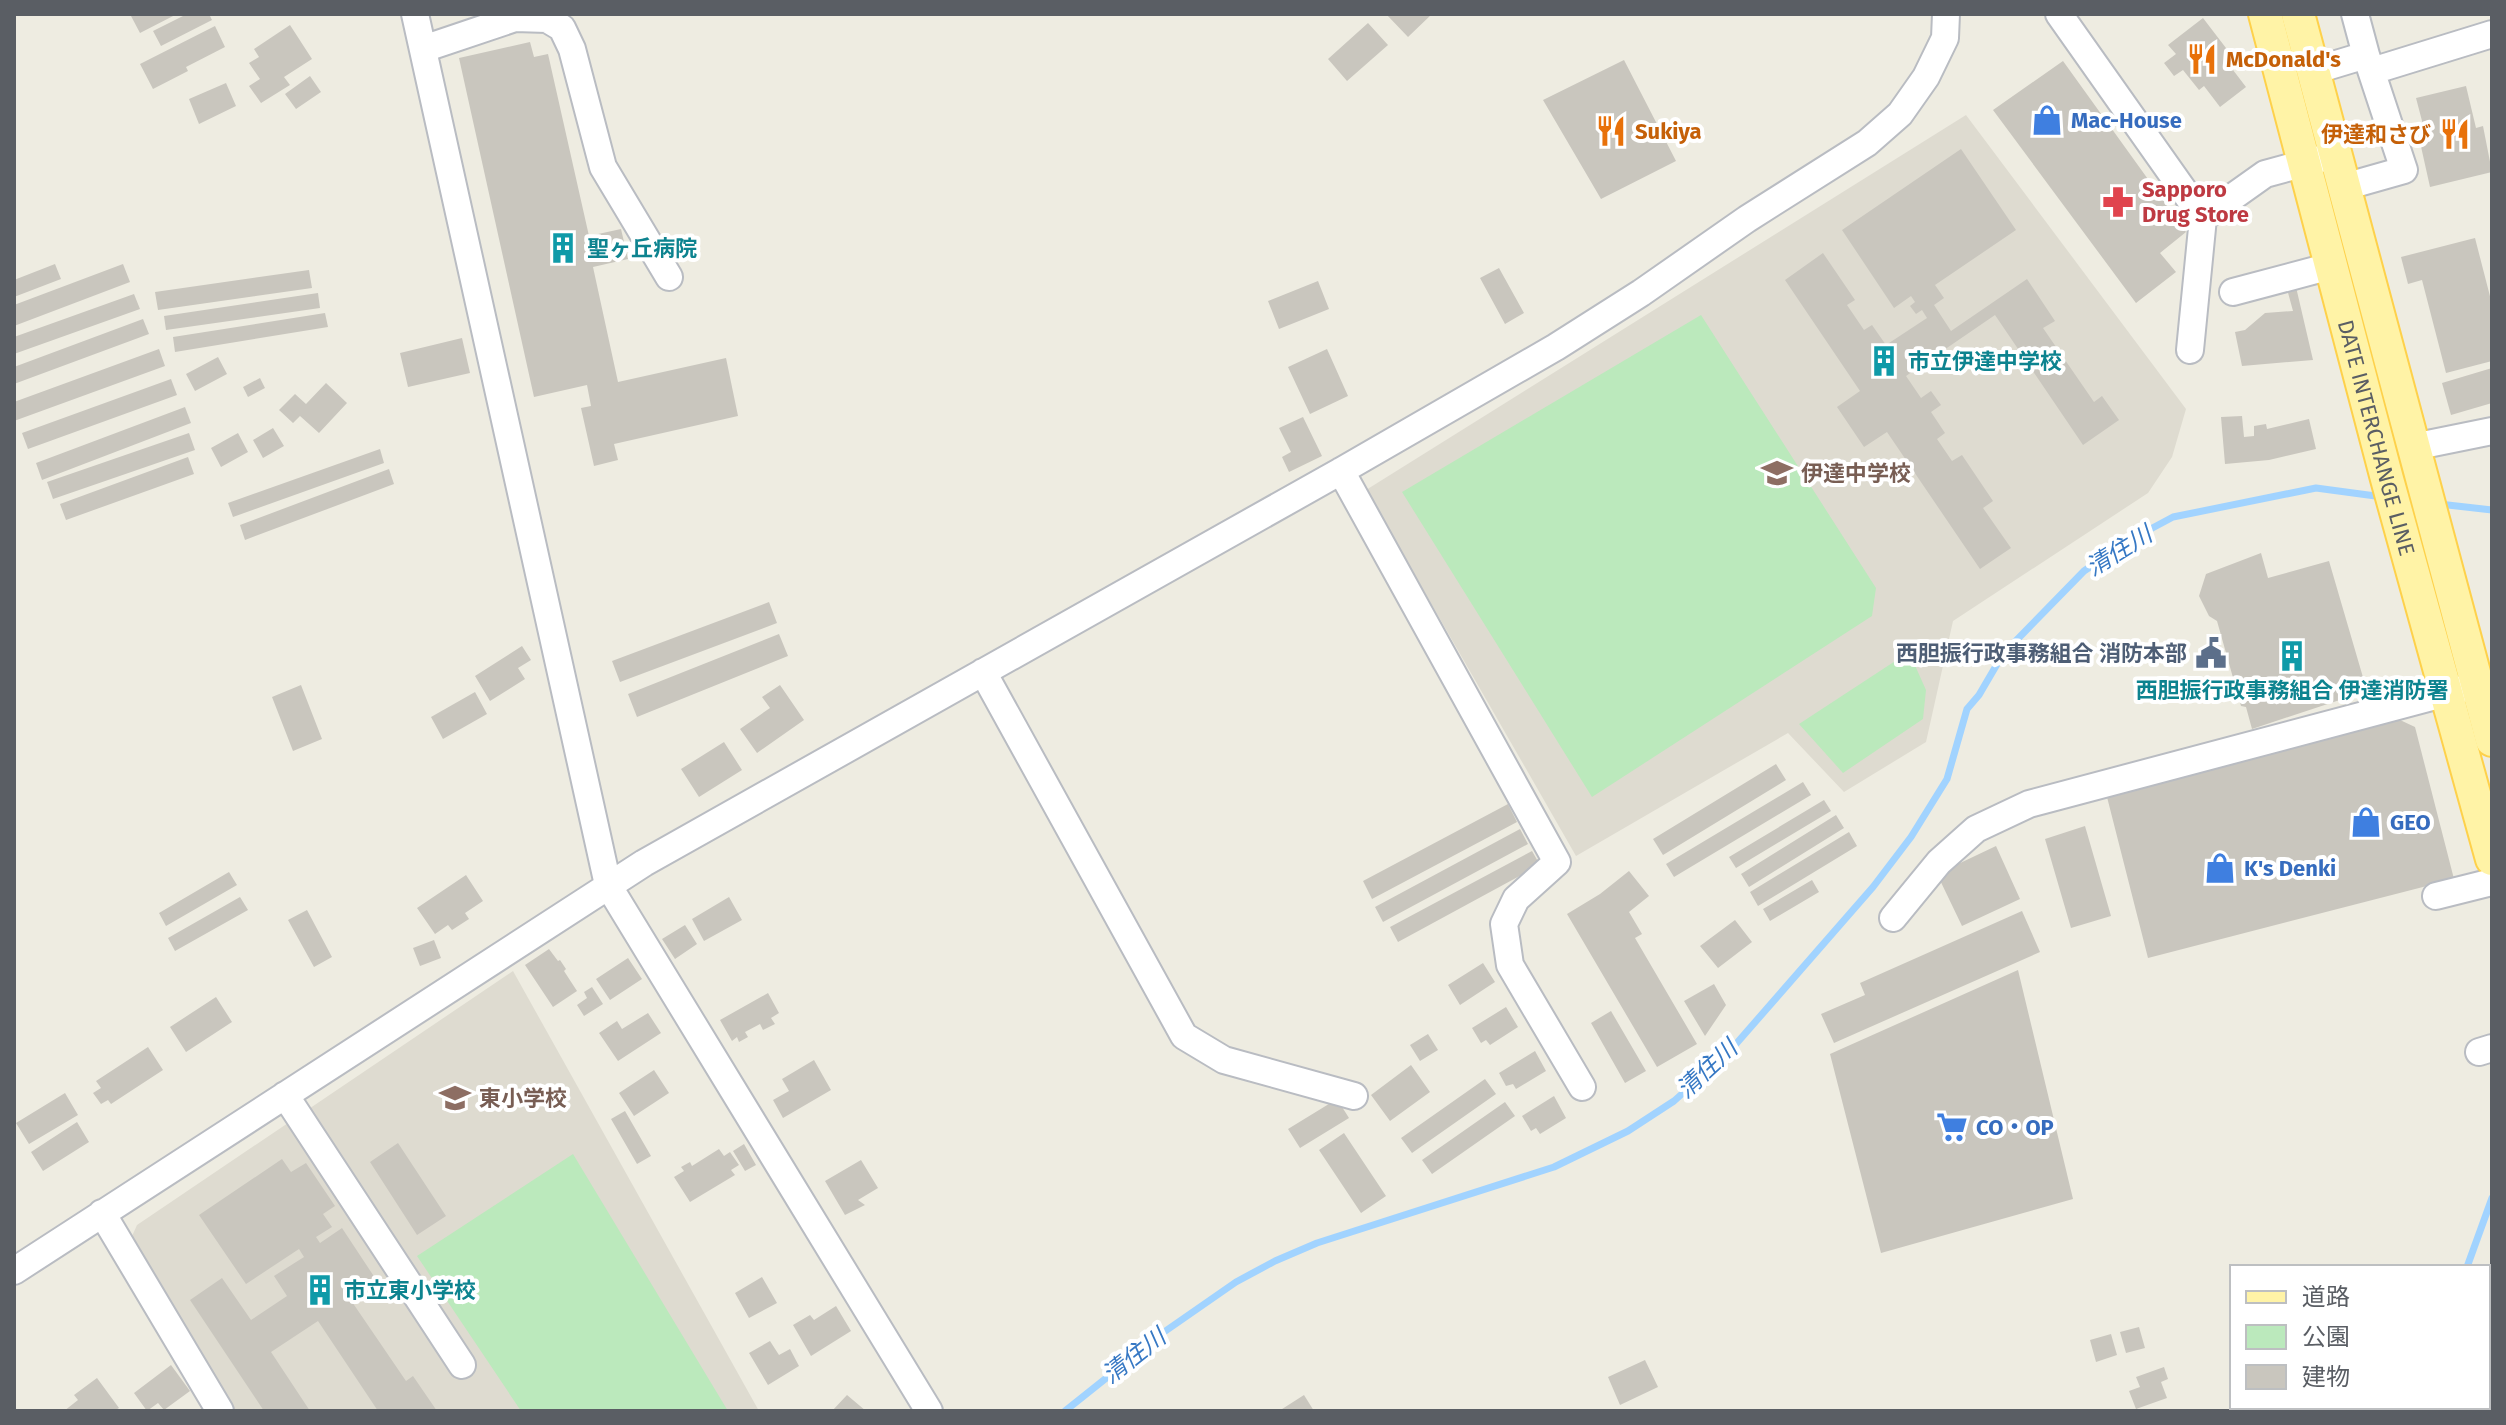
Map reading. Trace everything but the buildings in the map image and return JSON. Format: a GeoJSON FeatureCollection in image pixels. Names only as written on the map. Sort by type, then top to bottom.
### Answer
{"type":"FeatureCollection","features":[{"type":"Feature","properties":{"kind":"main road","name":"DATE INTERCHANGE LINE"},"geometry":{"type":"LineString","coordinates":[[2265,14],[2387,479],[2492,859]]}},
{"type":"Feature","properties":{"kind":"main road","name":"DATE INTERCHANGE LINE"},"geometry":{"type":"LineString","coordinates":[[2298,14],[2492,740]]}},
{"type":"Feature","properties":{"kind":"street"},"geometry":{"type":"LineString","coordinates":[[415,14],[608,885],[929,1411]]}},
{"type":"Feature","properties":{"kind":"street"},"geometry":{"type":"LineString","coordinates":[[14,1271],[608,885],[1341,471],[1556,347],[1641,293],[1747,219],[1867,143],[1900,114],[1926,77],[1945,38],[1946,14]]}},
{"type":"Feature","properties":{"kind":"street"},"geometry":{"type":"LineString","coordinates":[[2059,14],[2203,218],[2190,350]]}},
{"type":"Feature","properties":{"kind":"street"},"geometry":{"type":"LineString","coordinates":[[2344,187],[2404,170],[2355,14]]}},
{"type":"Feature","properties":{"kind":"street"},"geometry":{"type":"LineString","coordinates":[[423,49],[515,18],[547,19],[562,28],[572,49],[603,167],[669,277]]}},
{"type":"Feature","properties":{"kind":"street"},"geometry":{"type":"LineString","coordinates":[[2313,71],[2369,63],[2492,34]]}},
{"type":"Feature","properties":{"kind":"street"},"geometry":{"type":"LineString","coordinates":[[2203,218],[2265,174],[2335,155]]}},
{"type":"Feature","properties":{"kind":"street"},"geometry":{"type":"LineString","coordinates":[[2233,292],[2331,266]]}},
{"type":"Feature","properties":{"kind":"street"},"geometry":{"type":"LineString","coordinates":[[2413,447],[2492,431]]}},
{"type":"Feature","properties":{"kind":"street"},"geometry":{"type":"LineString","coordinates":[[1341,471],[1557,862],[1516,899],[1504,924],[1510,965],[1582,1087]]}},
{"type":"Feature","properties":{"kind":"street"},"geometry":{"type":"LineString","coordinates":[[983,672],[1184,1036],[1224,1060],[1354,1096]]}},
{"type":"Feature","properties":{"kind":"street"},"geometry":{"type":"LineString","coordinates":[[1893,918],[1939,862],[1976,829],[2029,804],[2477,685]]}},
{"type":"Feature","properties":{"kind":"street"},"geometry":{"type":"LineString","coordinates":[[2436,896],[2492,882]]}},
{"type":"Feature","properties":{"kind":"street"},"geometry":{"type":"LineString","coordinates":[[285,1095],[462,1365]]}},
{"type":"Feature","properties":{"kind":"street"},"geometry":{"type":"LineString","coordinates":[[102,1213],[220,1411]]}},
{"type":"Feature","properties":{"kind":"shaded area","name":"伊達中学校"},"geometry":{"type":"Polygon","coordinates":[[[1966,115],[2186,409],[2172,457],[2148,493],[1953,621],[1926,742],[1844,792],[1788,733],[1576,856],[1366,490],[1966,115]]]}},
{"type":"Feature","properties":{"kind":"shaded area","name":"東小学校"},"geometry":{"type":"Polygon","coordinates":[[[513,971],[759,1411],[232,1411],[129,1243],[137,1225],[513,971]]]}},
{"type":"Feature","properties":{"kind":"green space"},"geometry":{"type":"Polygon","coordinates":[[[1701,315],[1876,588],[1872,616],[1592,797],[1402,492],[1701,315]]]}},
{"type":"Feature","properties":{"kind":"green space"},"geometry":{"type":"Polygon","coordinates":[[[1909,652],[1926,690],[1923,719],[1843,773],[1799,724],[1909,652]]]}},
{"type":"Feature","properties":{"kind":"green space"},"geometry":{"type":"Polygon","coordinates":[[[573,1154],[728,1411],[521,1411],[417,1256],[573,1154]]]}},
{"type":"Feature","properties":{"kind":"waterway","name":"清住川"},"geometry":{"type":"LineString","coordinates":[[1065,1411],[1164,1332],[1236,1282],[1275,1261],[1317,1243],[1554,1167],[1628,1131],[1674,1101],[1729,1052],[1873,887],[1911,837],[1947,779],[1967,709],[2003,654],[2084,571],[2130,540],[2173,517],[2316,488],[2383,497]]}},
{"type":"Feature","properties":{"kind":"waterway"},"geometry":{"type":"LineString","coordinates":[[2439,504],[2492,510]]}},
{"type":"Feature","properties":{"kind":"waterway"},"geometry":{"type":"LineString","coordinates":[[2468,1265],[2492,1198]]}},
{"type":"Feature","properties":{"kind":"place","name":"McDonald's"},"geometry":{"type":"Point","coordinates":[2202,59]}},
{"type":"Feature","properties":{"kind":"place","name":"Mac-House"},"geometry":{"type":"Point","coordinates":[2047,120]}},
{"type":"Feature","properties":{"kind":"place","name":"Sukiya"},"geometry":{"type":"Point","coordinates":[1611,131]}},
{"type":"Feature","properties":{"kind":"place","name":"伊達和さび"},"geometry":{"type":"Point","coordinates":[2455,134]}},
{"type":"Feature","properties":{"kind":"place","name":"Sapporo Drug Store"},"geometry":{"type":"Point","coordinates":[2118,202]}},
{"type":"Feature","properties":{"kind":"place","name":"聖ヶ丘病院"},"geometry":{"type":"Point","coordinates":[563,248]}},
{"type":"Feature","properties":{"kind":"place","name":"市立伊達中学校"},"geometry":{"type":"Point","coordinates":[1884,361]}},
{"type":"Feature","properties":{"kind":"place","name":"伊達中学校"},"geometry":{"type":"Point","coordinates":[1777,473]}},
{"type":"Feature","properties":{"kind":"place","name":"西胆振行政事務組合 消防本部"},"geometry":{"type":"Point","coordinates":[2211,653]}},
{"type":"Feature","properties":{"kind":"place","name":"西胆振行政事務組合 伊達消防署"},"geometry":{"type":"Point","coordinates":[2292,656]}},
{"type":"Feature","properties":{"kind":"place","name":"GEO"},"geometry":{"type":"Point","coordinates":[2366,822]}},
{"type":"Feature","properties":{"kind":"place","name":"K's Denki"},"geometry":{"type":"Point","coordinates":[2220,868]}},
{"type":"Feature","properties":{"kind":"place","name":"東小学校"},"geometry":{"type":"Point","coordinates":[455,1098]}},
{"type":"Feature","properties":{"kind":"place","name":"CO・OP"},"geometry":{"type":"Point","coordinates":[1952,1127]}},
{"type":"Feature","properties":{"kind":"place","name":"市立東小学校"},"geometry":{"type":"Point","coordinates":[320,1290]}}]}
